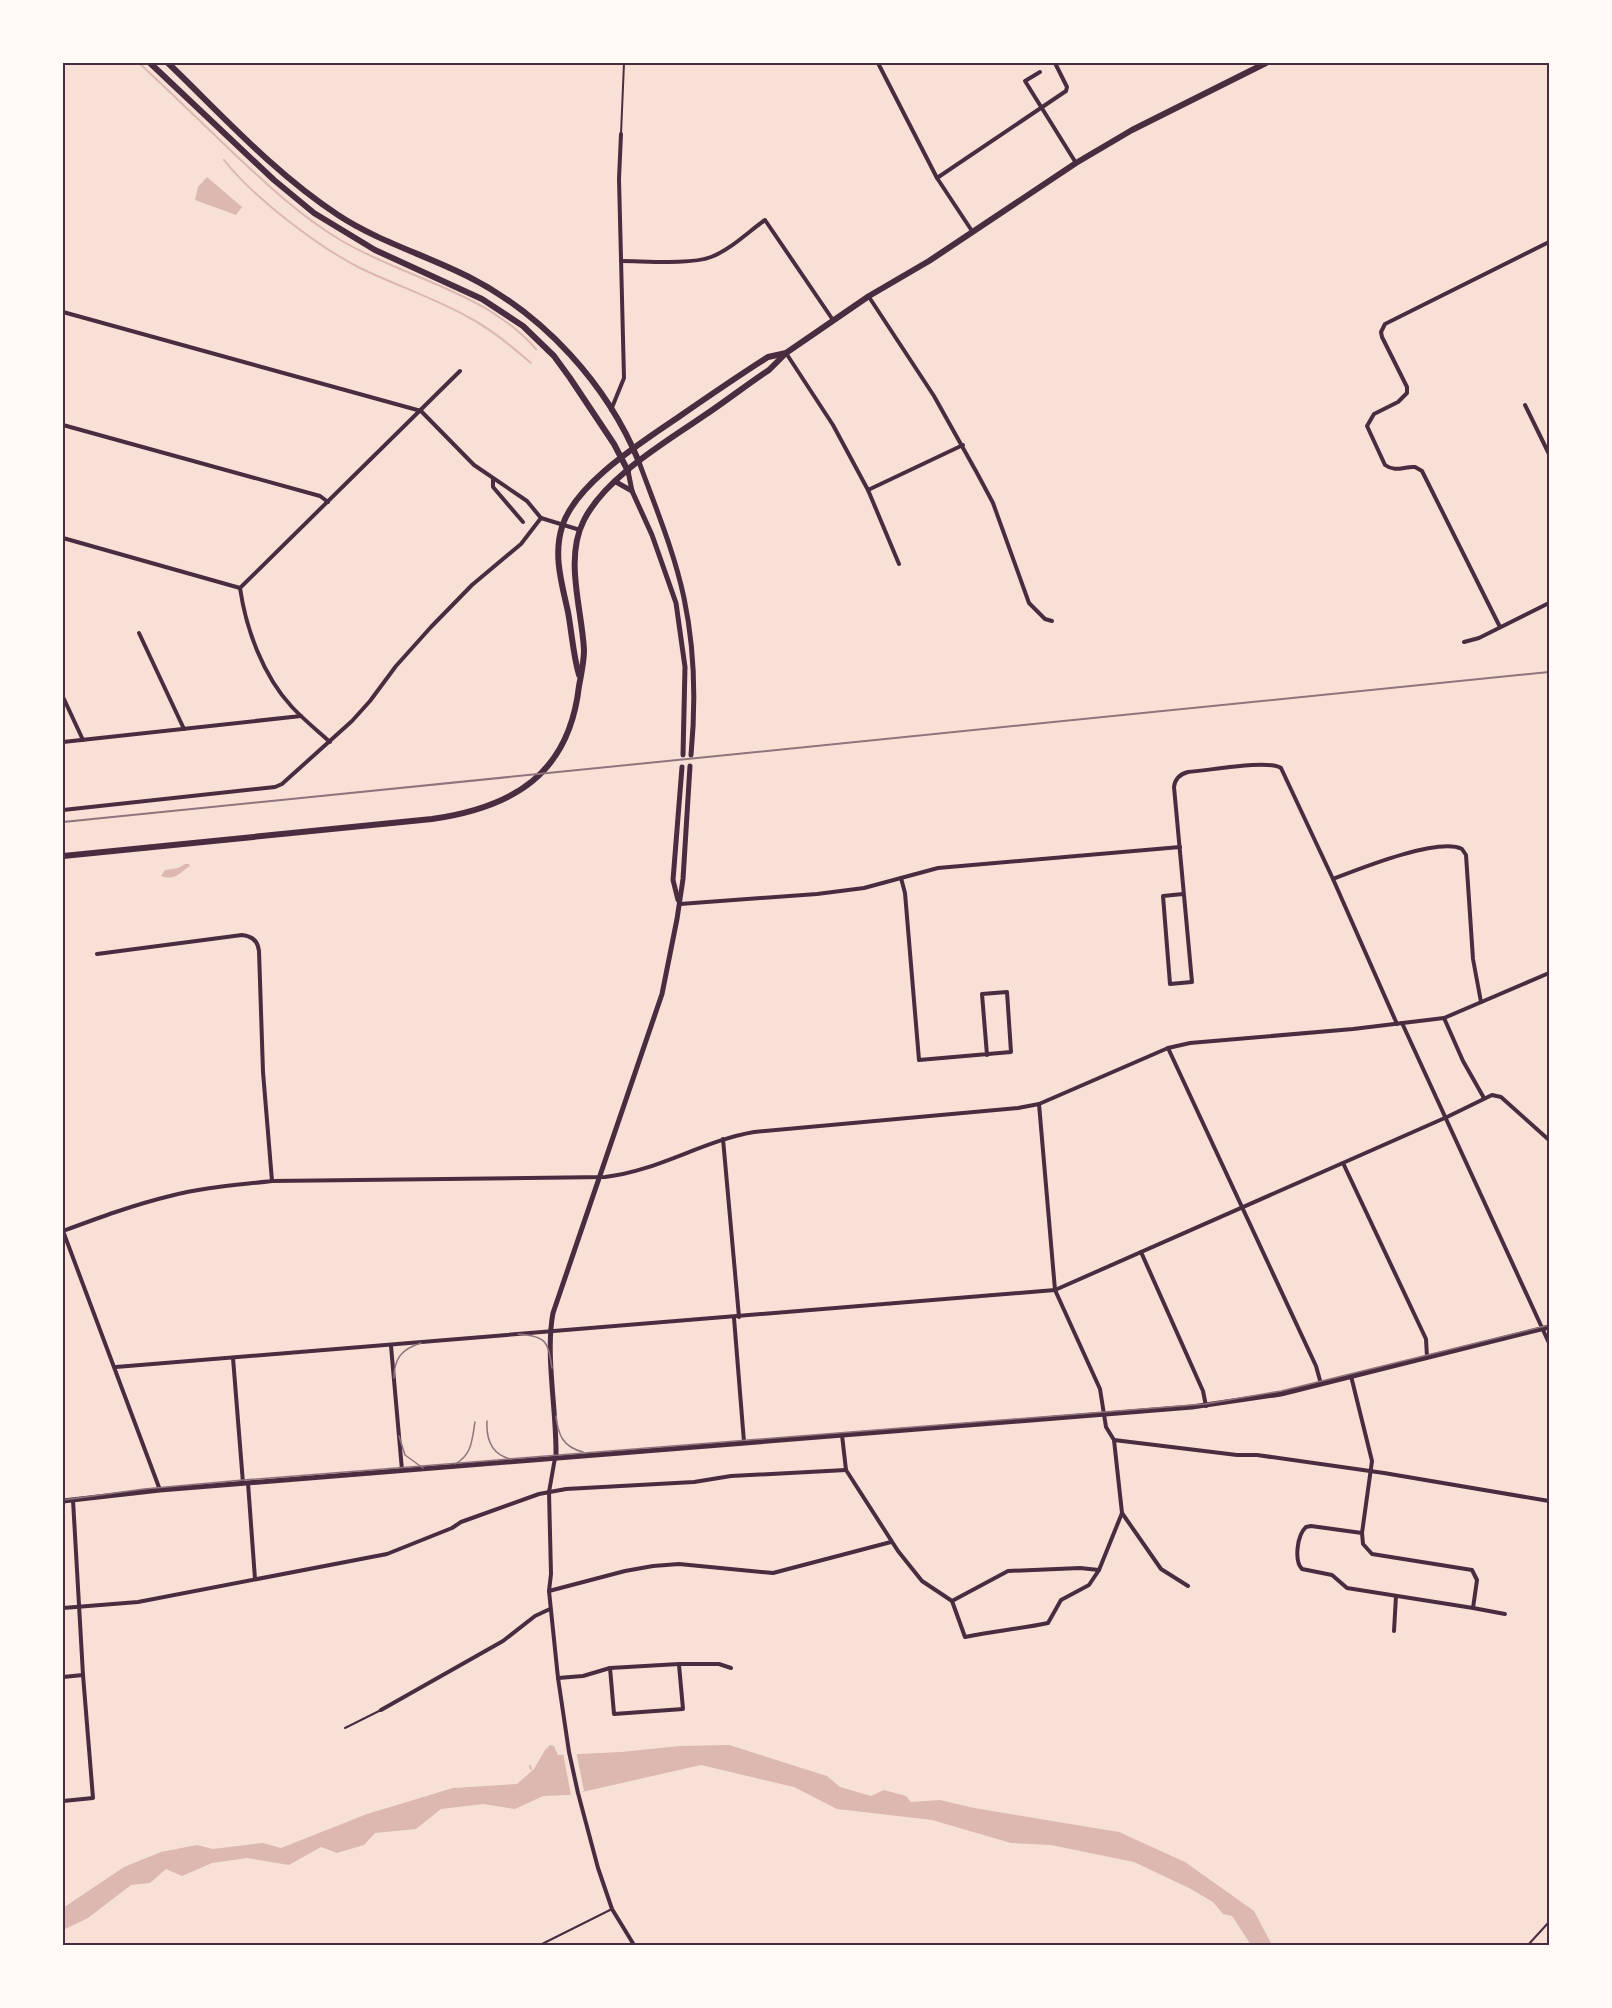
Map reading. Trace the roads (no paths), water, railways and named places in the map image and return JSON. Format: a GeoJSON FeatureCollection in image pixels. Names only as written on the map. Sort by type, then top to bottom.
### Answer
{"type":"FeatureCollection","features":[{"type":"Feature","properties":{"kind":"main road"},"geometry":{"type":"LineString","coordinates":[[150,63],[273,180],[314,213],[375,250],[482,298],[523,326],[565,370],[593,411],[628,471],[632,490],[652,535],[676,603],[685,667],[683,756]]}},
{"type":"Feature","properties":{"kind":"main road"},"geometry":{"type":"LineString","coordinates":[[168,63],[282,172],[321,203],[356,226],[468,276],[509,300],[530,316],[581,369],[611,410],[633,448],[670,550],[684,598],[693,667],[691,755]]}},
{"type":"Feature","properties":{"kind":"main road"},"geometry":{"type":"LineString","coordinates":[[63,856],[432,819],[474,812],[516,794],[532,783],[552,762],[572,723],[578,702],[584,653],[575,560],[580,530],[591,509],[605,491],[639,462],[769,370],[786,353],[868,296],[929,261],[1076,163],[1132,130],[1266,63]]}},
{"type":"Feature","properties":{"kind":"main road"},"geometry":{"type":"LineString","coordinates":[[580,679],[573,653],[558,563],[558,540],[562,524],[573,506],[590,485],[633,448],[768,357],[786,353]]}},
{"type":"Feature","properties":{"kind":"main road"},"geometry":{"type":"LineString","coordinates":[[616,482],[632,490]]}},
{"type":"Feature","properties":{"kind":"main road"},"geometry":{"type":"LineString","coordinates":[[556,1457],[551,1333],[553,1312],[659,1005],[680,904],[690,766]]}},
{"type":"Feature","properties":{"kind":"main road"},"geometry":{"type":"LineString","coordinates":[[680,904],[673,880],[682,767]]}},
{"type":"Feature","properties":{"kind":"main road"},"geometry":{"type":"LineString","coordinates":[[63,1501],[160,1490],[556,1457],[1206,1406],[1257,1399],[1546,1328]]}},
{"type":"Feature","properties":{"kind":"street"},"geometry":{"type":"LineString","coordinates":[[878,63],[937,178],[972,231]]}},
{"type":"Feature","properties":{"kind":"street"},"geometry":{"type":"LineString","coordinates":[[937,178],[1066,91],[1067,87],[1055,63]]}},
{"type":"Feature","properties":{"kind":"street"},"geometry":{"type":"LineString","coordinates":[[1040,72],[1024,80],[1076,163]]}},
{"type":"Feature","properties":{"kind":"street"},"geometry":{"type":"LineString","coordinates":[[611,410],[624,378],[619,179],[621,134]]}},
{"type":"Feature","properties":{"kind":"street"},"geometry":{"type":"LineString","coordinates":[[621,261],[694,260],[710,257],[724,250],[765,220],[833,320]]}},
{"type":"Feature","properties":{"kind":"street"},"geometry":{"type":"LineString","coordinates":[[1500,627],[1422,471],[1415,467],[1401,470],[1389,468],[1367,426],[1374,414],[1398,402],[1407,393],[1407,387],[1382,337],[1385,324],[1549,242]]}},
{"type":"Feature","properties":{"kind":"street"},"geometry":{"type":"LineString","coordinates":[[868,296],[934,396],[963,445],[993,503],[1029,603],[1045,619],[1052,621]]}},
{"type":"Feature","properties":{"kind":"street"},"geometry":{"type":"LineString","coordinates":[[63,312],[421,411],[474,465],[527,501],[542,518],[580,530]]}},
{"type":"Feature","properties":{"kind":"street"},"geometry":{"type":"LineString","coordinates":[[786,353],[833,425],[868,490],[899,564]]}},
{"type":"Feature","properties":{"kind":"street"},"geometry":{"type":"LineString","coordinates":[[240,588],[460,371]]}},
{"type":"Feature","properties":{"kind":"street"},"geometry":{"type":"LineString","coordinates":[[1525,405],[1549,454]]}},
{"type":"Feature","properties":{"kind":"street"},"geometry":{"type":"LineString","coordinates":[[63,424],[320,496],[328,502]]}},
{"type":"Feature","properties":{"kind":"street"},"geometry":{"type":"LineString","coordinates":[[868,490],[963,445]]}},
{"type":"Feature","properties":{"kind":"street"},"geometry":{"type":"LineString","coordinates":[[493,479],[493,487],[524,522]]}},
{"type":"Feature","properties":{"kind":"street"},"geometry":{"type":"LineString","coordinates":[[63,810],[275,787],[288,780],[370,701],[396,666],[432,627],[472,585],[521,544],[542,518]]}},
{"type":"Feature","properties":{"kind":"street"},"geometry":{"type":"LineString","coordinates":[[63,538],[240,588]]}},
{"type":"Feature","properties":{"kind":"street"},"geometry":{"type":"LineString","coordinates":[[240,588],[250,627],[264,666],[290,706],[330,742]]}},
{"type":"Feature","properties":{"kind":"street"},"geometry":{"type":"LineString","coordinates":[[1464,642],[1479,638],[1549,603]]}},
{"type":"Feature","properties":{"kind":"street"},"geometry":{"type":"LineString","coordinates":[[139,633],[184,729]]}},
{"type":"Feature","properties":{"kind":"street"},"geometry":{"type":"LineString","coordinates":[[63,697],[83,740]]}},
{"type":"Feature","properties":{"kind":"street"},"geometry":{"type":"LineString","coordinates":[[63,742],[301,716]]}},
{"type":"Feature","properties":{"kind":"street"},"geometry":{"type":"LineString","coordinates":[[1184,894],[1163,896],[1170,984],[1192,982],[1184,894],[1179,847],[1174,787],[1178,777],[1185,773],[1271,764],[1281,768],[1400,1024],[1546,1328],[1549,1343]]}},
{"type":"Feature","properties":{"kind":"street"},"geometry":{"type":"LineString","coordinates":[[1333,879],[1415,852],[1451,846],[1462,849],[1466,855],[1473,959],[1481,1002]]}},
{"type":"Feature","properties":{"kind":"street"},"geometry":{"type":"LineString","coordinates":[[680,904],[817,894],[864,888],[938,868],[1179,847]]}},
{"type":"Feature","properties":{"kind":"street"},"geometry":{"type":"LineString","coordinates":[[900,878],[905,893],[919,1060],[987,1055],[1011,1052],[1007,992],[982,994],[987,1055]]}},
{"type":"Feature","properties":{"kind":"street"},"geometry":{"type":"LineString","coordinates":[[97,954],[242,935],[249,935],[255,940],[260,951],[263,1072],[272,1181]]}},
{"type":"Feature","properties":{"kind":"street"},"geometry":{"type":"LineString","coordinates":[[160,1490],[116,1367],[63,1231],[122,1209],[172,1195],[272,1181],[600,1178],[626,1174],[654,1166],[723,1139],[754,1132],[1018,1108],[1039,1104],[1168,1048],[1190,1043],[1444,1018],[1549,974]]}},
{"type":"Feature","properties":{"kind":"street"},"geometry":{"type":"LineString","coordinates":[[1444,1018],[1463,1061],[1484,1099]]}},
{"type":"Feature","properties":{"kind":"street"},"geometry":{"type":"LineString","coordinates":[[1168,1048],[1316,1366],[1321,1384]]}},
{"type":"Feature","properties":{"kind":"street"},"geometry":{"type":"LineString","coordinates":[[116,1367],[736,1318],[1055,1290],[1447,1118],[1492,1095],[1501,1097],[1549,1140]]}},
{"type":"Feature","properties":{"kind":"street"},"geometry":{"type":"LineString","coordinates":[[842,1434],[846,1470],[891,1542],[922,1581],[952,1601],[965,1637],[1048,1623],[1061,1600],[1089,1586],[1099,1570],[1122,1513],[1114,1440],[1107,1432],[1100,1389],[1055,1290],[1039,1104]]}},
{"type":"Feature","properties":{"kind":"street"},"geometry":{"type":"LineString","coordinates":[[723,1139],[744,1442]]}},
{"type":"Feature","properties":{"kind":"street"},"geometry":{"type":"LineString","coordinates":[[1343,1163],[1426,1339],[1427,1357]]}},
{"type":"Feature","properties":{"kind":"street"},"geometry":{"type":"LineString","coordinates":[[1141,1252],[1203,1391],[1206,1406]]}},
{"type":"Feature","properties":{"kind":"street"},"geometry":{"type":"LineString","coordinates":[[391,1346],[402,1470]]}},
{"type":"Feature","properties":{"kind":"street"},"geometry":{"type":"LineString","coordinates":[[233,1358],[255,1580]]}},
{"type":"Feature","properties":{"kind":"street"},"geometry":{"type":"LineString","coordinates":[[1351,1376],[1372,1461],[1362,1533],[1363,1545],[1372,1554],[1472,1570],[1477,1580],[1473,1608]]}},
{"type":"Feature","properties":{"kind":"street"},"geometry":{"type":"LineString","coordinates":[[1114,1440],[1237,1455],[1257,1455],[1549,1501]]}},
{"type":"Feature","properties":{"kind":"street"},"geometry":{"type":"LineString","coordinates":[[556,1457],[549,1492],[551,1575],[549,1591],[569,1752],[590,1843],[612,1909],[634,1945]]}},
{"type":"Feature","properties":{"kind":"street"},"geometry":{"type":"LineString","coordinates":[[63,1608],[138,1602],[387,1554],[452,1528],[461,1522],[549,1492],[626,1484],[694,1482],[721,1477],[846,1470]]}},
{"type":"Feature","properties":{"kind":"street"},"geometry":{"type":"LineString","coordinates":[[63,1801],[93,1798],[78,1606],[80,1594],[73,1500]]}},
{"type":"Feature","properties":{"kind":"street"},"geometry":{"type":"LineString","coordinates":[[1122,1513],[1161,1569],[1188,1586]]}},
{"type":"Feature","properties":{"kind":"street"},"geometry":{"type":"LineString","coordinates":[[1362,1533],[1306,1527],[1300,1534],[1298,1565],[1304,1570],[1332,1575],[1347,1588],[1505,1614]]}},
{"type":"Feature","properties":{"kind":"street"},"geometry":{"type":"LineString","coordinates":[[549,1591],[625,1571],[679,1564],[774,1574],[891,1542]]}},
{"type":"Feature","properties":{"kind":"street"},"geometry":{"type":"LineString","coordinates":[[952,1601],[1008,1571],[1080,1568],[1099,1570]]}},
{"type":"Feature","properties":{"kind":"street"},"geometry":{"type":"LineString","coordinates":[[1394,1630],[1396,1596]]}},
{"type":"Feature","properties":{"kind":"street"},"geometry":{"type":"LineString","coordinates":[[381,1710],[503,1641],[535,1616],[550,1609]]}},
{"type":"Feature","properties":{"kind":"street"},"geometry":{"type":"LineString","coordinates":[[558,1678],[583,1676],[610,1668],[679,1664],[719,1664],[731,1668]]}},
{"type":"Feature","properties":{"kind":"street"},"geometry":{"type":"LineString","coordinates":[[610,1668],[615,1714],[683,1709],[679,1664]]}},
{"type":"Feature","properties":{"kind":"street"},"geometry":{"type":"LineString","coordinates":[[63,1677],[83,1675]]}},
{"type":"Feature","properties":{"kind":"lane"},"geometry":{"type":"LineString","coordinates":[[621,134],[624,63]]}},
{"type":"Feature","properties":{"kind":"lane"},"geometry":{"type":"LineString","coordinates":[[345,1728],[381,1710]]}},
{"type":"Feature","properties":{"kind":"lane"},"geometry":{"type":"LineString","coordinates":[[540,1945],[612,1909]]}},
{"type":"Feature","properties":{"kind":"lane"},"geometry":{"type":"LineString","coordinates":[[1528,1945],[1549,1923]]}},
{"type":"Feature","properties":{"kind":"waterway"},"geometry":{"type":"LineString","coordinates":[[139,63],[253,171],[310,220],[366,254],[444,288],[493,313],[536,349]]}},
{"type":"Feature","properties":{"kind":"waterway"},"geometry":{"type":"LineString","coordinates":[[224,160],[252,190],[287,220],[343,259],[476,322],[501,338],[531,363]]}},
{"type":"Feature","properties":{"kind":"tram line"},"geometry":{"type":"LineString","coordinates":[[63,1500],[144,1489],[243,1480],[1205,1404],[1281,1391],[1549,1325]]}},
{"type":"Feature","properties":{"kind":"tram line"},"geometry":{"type":"LineString","coordinates":[[518,1334],[535,1336],[544,1342],[549,1352],[552,1368]]}},
{"type":"Feature","properties":{"kind":"tram line"},"geometry":{"type":"LineString","coordinates":[[394,1378],[400,1355],[421,1343]]}},
{"type":"Feature","properties":{"kind":"tram line"},"geometry":{"type":"LineString","coordinates":[[556,1416],[558,1429],[563,1439],[571,1447],[583,1452]]}},
{"type":"Feature","properties":{"kind":"tram line"},"geometry":{"type":"LineString","coordinates":[[487,1421],[489,1440],[494,1450],[510,1459]]}},
{"type":"Feature","properties":{"kind":"tram line"},"geometry":{"type":"LineString","coordinates":[[455,1464],[468,1452],[475,1422]]}},
{"type":"Feature","properties":{"kind":"tram line"},"geometry":{"type":"LineString","coordinates":[[399,1436],[405,1455],[423,1468]]}},
{"type":"Feature","properties":{"kind":"railway"},"geometry":{"type":"LineString","coordinates":[[63,822],[1549,672]]}}]}
